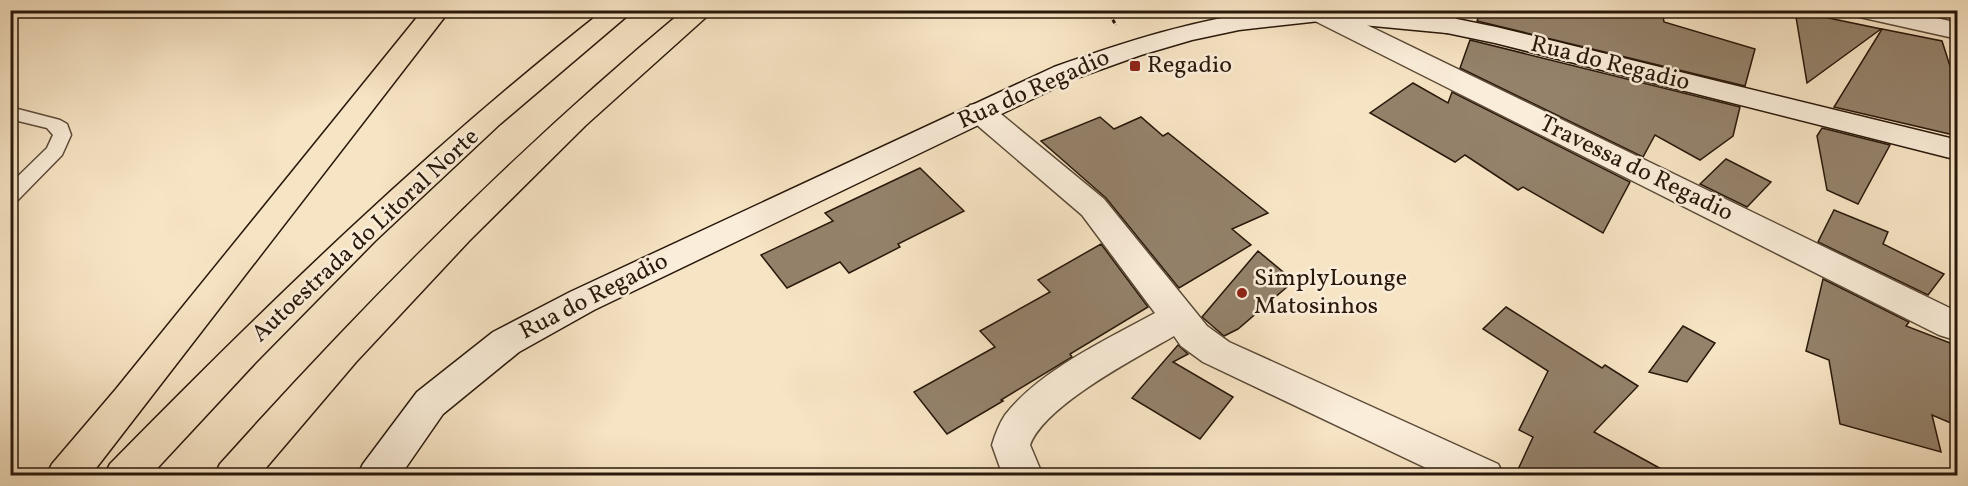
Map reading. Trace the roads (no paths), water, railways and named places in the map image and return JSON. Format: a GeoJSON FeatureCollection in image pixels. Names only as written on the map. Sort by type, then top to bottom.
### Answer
{"type":"FeatureCollection","features":[{"type":"Feature","properties":{"kind":"highway"},"geometry":{"type":"LineString","coordinates":[[66,476],[129,400],[436,10]]}},
{"type":"Feature","properties":{"kind":"highway","name":"Autoestrada do Litoral Norte"},"geometry":{"type":"LineString","coordinates":[[124,476],[308,287],[368,230],[504,107],[621,10]]}},
{"type":"Feature","properties":{"kind":"highway"},"geometry":{"type":"LineString","coordinates":[[234,476],[306,393],[488,201],[643,58],[701,10]]}},
{"type":"Feature","properties":{"kind":"street"},"geometry":{"type":"LineString","coordinates":[[1864,10],[1958,31]]}},
{"type":"Feature","properties":{"kind":"street","name":"Rua do Regadio"},"geometry":{"type":"LineString","coordinates":[[377,476],[430,404],[506,342],[582,301],[1064,73],[1131,48],[1239,22],[1324,12],[1442,18],[1958,150]]}},
{"type":"Feature","properties":{"kind":"street","name":"Travessa do Regadio"},"geometry":{"type":"LineString","coordinates":[[1324,12],[1952,325]]}},
{"type":"Feature","properties":{"kind":"street"},"geometry":{"type":"LineString","coordinates":[[980,112],[1093,207],[1194,336],[1216,352],[1484,476]]}},
{"type":"Feature","properties":{"kind":"street"},"geometry":{"type":"LineString","coordinates":[[1023,476],[1011,447],[1015,430],[1025,418],[1074,377],[1178,317]]}},
{"type":"Feature","properties":{"kind":"lane"},"geometry":{"type":"LineString","coordinates":[[10,113],[52,124],[60,129],[62,135],[55,151],[10,196]]}},
{"type":"Feature","properties":{"kind":"place","name":"Regadio"},"geometry":{"type":"Point","coordinates":[1135,66]}},
{"type":"Feature","properties":{"kind":"place","name":"SimplyLounge Matosinhos"},"geometry":{"type":"Point","coordinates":[1242,293]}}]}
